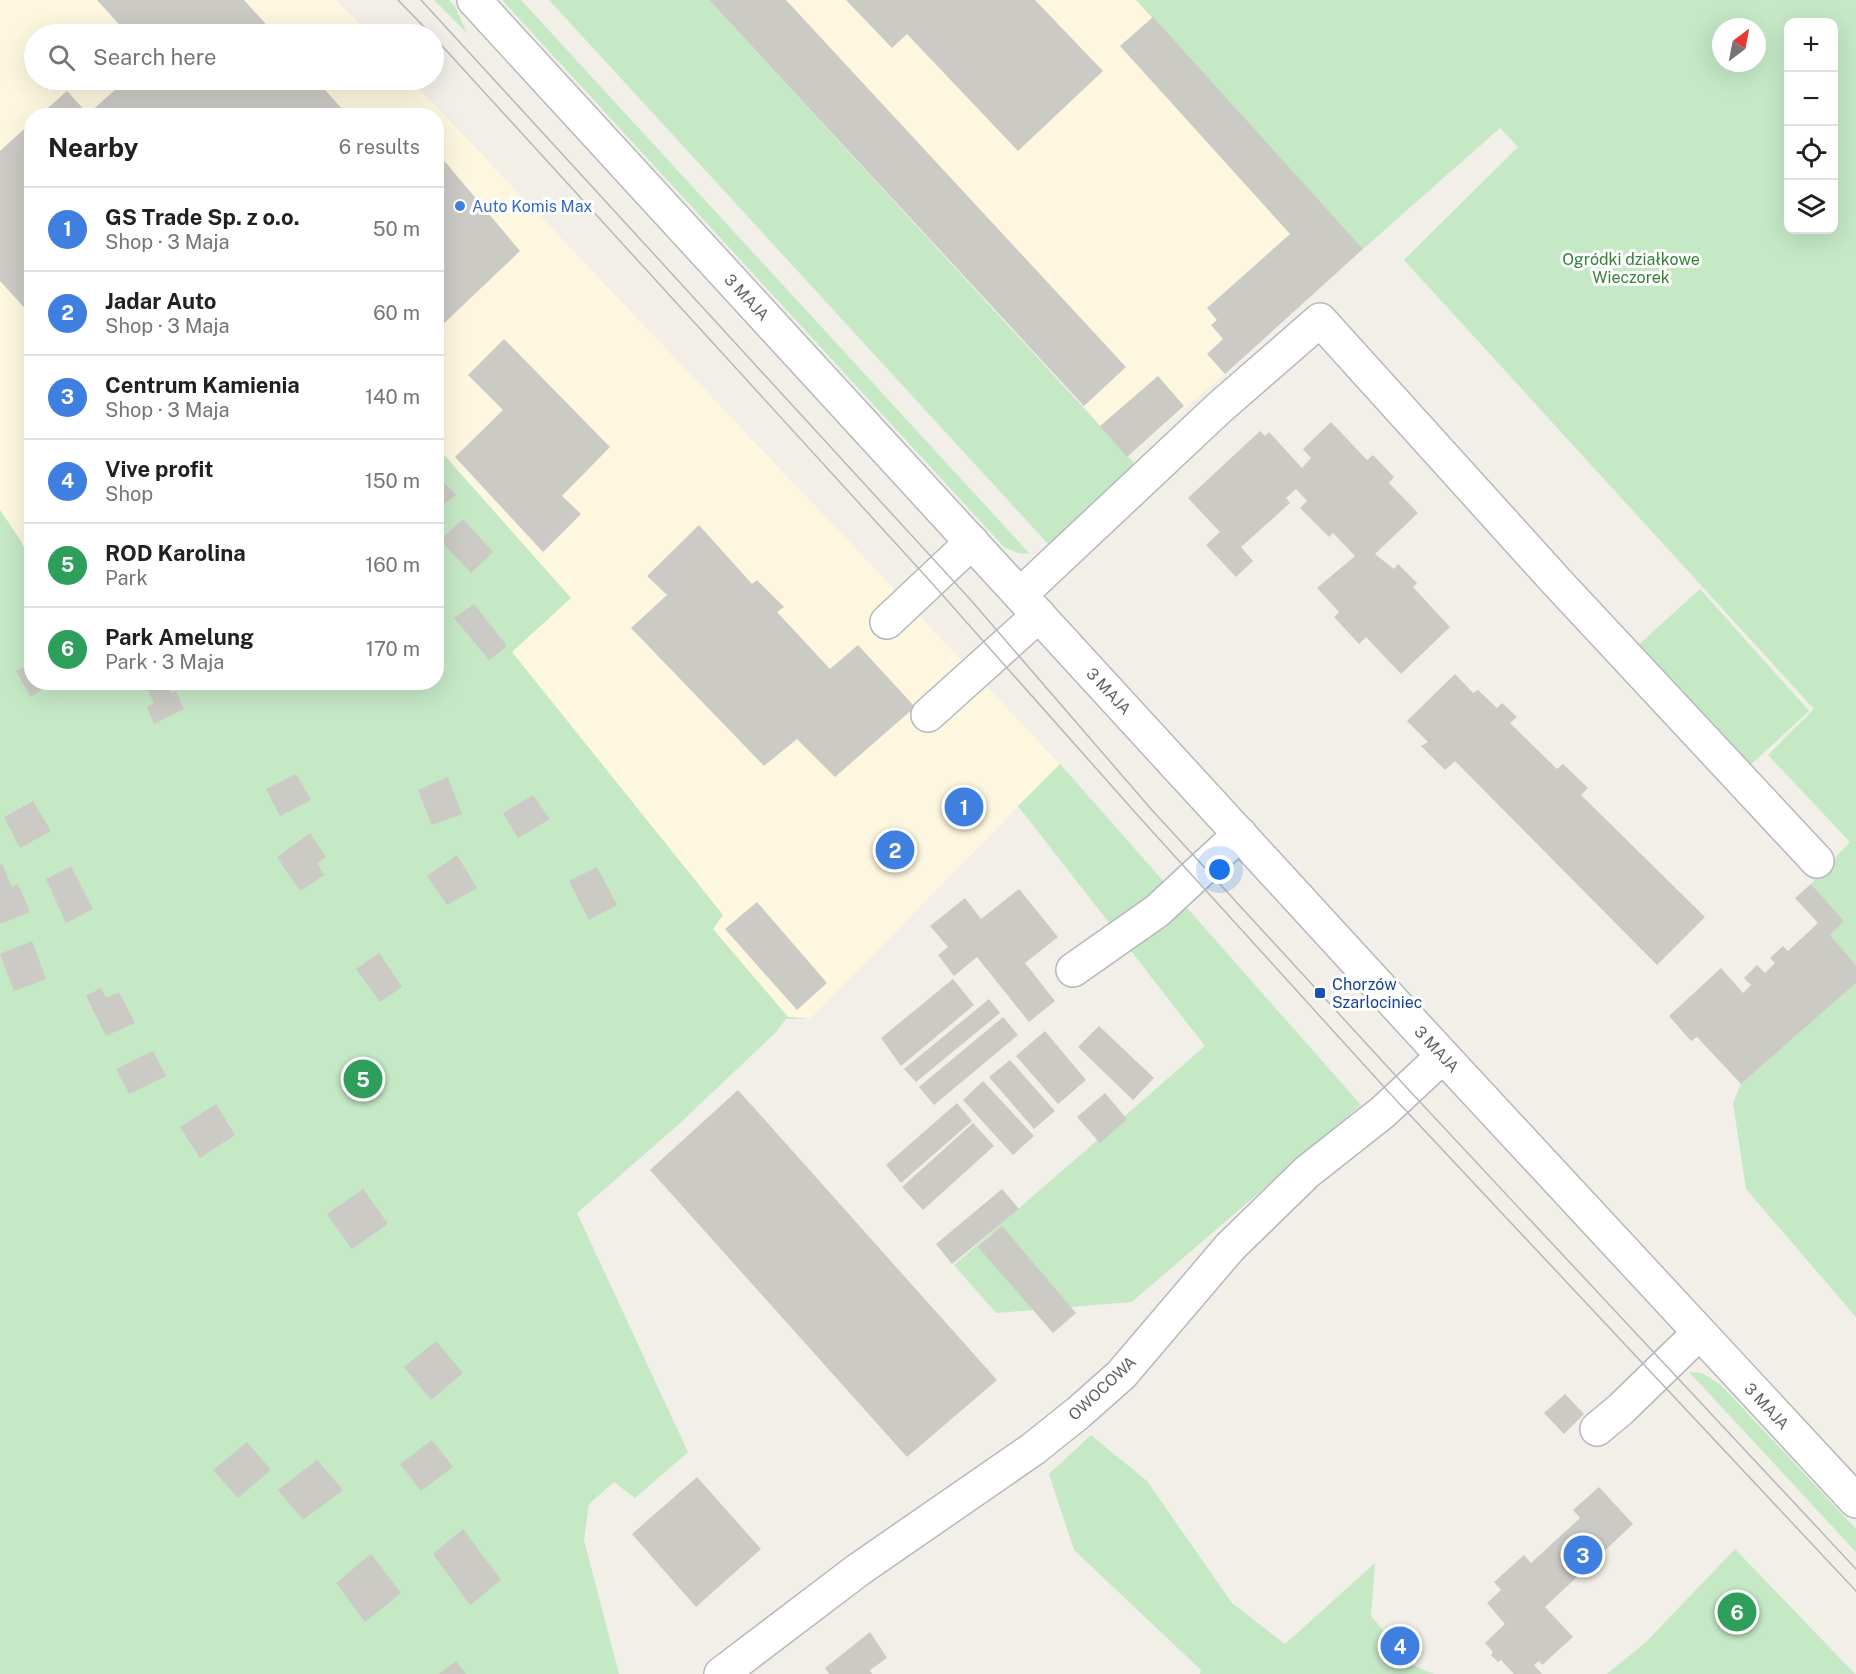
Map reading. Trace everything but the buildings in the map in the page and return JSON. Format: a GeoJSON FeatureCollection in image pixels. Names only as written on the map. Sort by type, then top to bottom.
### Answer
{"type":"FeatureCollection","features":[{"type":"Feature","properties":{"kind":"street","name":"3 MAJA"},"geometry":{"type":"LineString","coordinates":[[474,0],[1443,1056],[1856,1501]]}},
{"type":"Feature","properties":{"kind":"street"},"geometry":{"type":"LineString","coordinates":[[928,715],[1029,605],[1219,408],[1320,320],[1565,590],[1817,861]]}},
{"type":"Feature","properties":{"kind":"street"},"geometry":{"type":"LineString","coordinates":[[887,622],[972,542]]}},
{"type":"Feature","properties":{"kind":"street"},"geometry":{"type":"LineString","coordinates":[[1072,970],[1157,911],[1240,834]]}},
{"type":"Feature","properties":{"kind":"street","name":"OWOCOWA"},"geometry":{"type":"LineString","coordinates":[[721,1674],[858,1570],[1033,1449],[1077,1413],[1121,1375],[1230,1247],[1307,1172],[1383,1112],[1443,1056]]}},
{"type":"Feature","properties":{"kind":"street"},"geometry":{"type":"LineString","coordinates":[[1597,1429],[1621,1409],[1699,1333]]}},
{"type":"Feature","properties":{"kind":"shaded area"},"geometry":{"type":"Polygon","coordinates":[[[0,0],[336,0],[359,24],[24,24],[24,90],[420,90],[438,108],[24,108],[24,548],[0,510],[0,0]]]}},
{"type":"Feature","properties":{"kind":"shaded area"},"geometry":{"type":"Polygon","coordinates":[[[709,0],[1136,0],[1363,249],[1225,374],[1127,457],[1084,406],[709,0]]]}},
{"type":"Feature","properties":{"kind":"shaded area"},"geometry":{"type":"Polygon","coordinates":[[[444,115],[1060,764],[810,1019],[788,1017],[712,929],[723,915],[512,652],[570,598],[444,455],[444,115]]]}},
{"type":"Feature","properties":{"kind":"green space"},"geometry":{"type":"Polygon","coordinates":[[[434,0],[449,0],[455,7],[467,33],[434,0]]]}},
{"type":"Feature","properties":{"kind":"green space"},"geometry":{"type":"Polygon","coordinates":[[[502,0],[521,0],[1030,554],[1018,553],[1004,547],[502,0]]]}},
{"type":"Feature","properties":{"kind":"green space"},"geometry":{"type":"Polygon","coordinates":[[[549,0],[709,0],[1136,465],[1049,545],[549,0]]]}},
{"type":"Feature","properties":{"kind":"green space","name":"Ogródki działkowe Wieczorek"},"geometry":{"type":"Polygon","coordinates":[[[1136,0],[1856,0],[1856,965],[1830,935],[1844,921],[1811,884],[1850,842],[1768,755],[1814,709],[1404,260],[1518,147],[1500,128],[1363,249],[1136,0]]]}},
{"type":"Feature","properties":{"kind":"green space"},"geometry":{"type":"Polygon","coordinates":[[[444,455],[571,598],[512,652],[723,915],[713,929],[788,1017],[810,1019],[786,1019],[776,1032],[678,1125],[577,1213],[688,1452],[635,1498],[614,1482],[589,1504],[584,1540],[619,1674],[0,1674],[0,510],[24,548],[24,690],[444,690],[444,455]]]}},
{"type":"Feature","properties":{"kind":"green space"},"geometry":{"type":"Polygon","coordinates":[[[1700,589],[1809,711],[1746,769],[1636,647],[1700,589]]]}},
{"type":"Feature","properties":{"kind":"green space"},"geometry":{"type":"Polygon","coordinates":[[[1060,764],[1361,1105],[1132,1302],[996,1313],[954,1265],[1205,1046],[1018,806],[1060,764]]]}},
{"type":"Feature","properties":{"kind":"green space"},"geometry":{"type":"Polygon","coordinates":[[[1856,983],[1856,1317],[1746,1189],[1733,1103],[1741,1084],[1856,983]]]}},
{"type":"Feature","properties":{"kind":"green space"},"geometry":{"type":"Polygon","coordinates":[[[1689,1372],[1702,1373],[1721,1385],[1856,1529],[1856,1552],[1689,1372]]]}},
{"type":"Feature","properties":{"kind":"green space"},"geometry":{"type":"Polygon","coordinates":[[[1091,1435],[1147,1481],[1232,1603],[1285,1644],[1375,1563],[1371,1616],[1412,1665],[1434,1674],[1200,1674],[1201,1670],[1074,1550],[1049,1474],[1091,1435]]]}},
{"type":"Feature","properties":{"kind":"green space"},"geometry":{"type":"Polygon","coordinates":[[[1735,1549],[1855,1674],[1607,1674],[1646,1642],[1735,1549]]]}},
{"type":"Feature","properties":{"kind":"tram line"},"geometry":{"type":"LineString","coordinates":[[398,0],[421,24]]}},
{"type":"Feature","properties":{"kind":"tram line"},"geometry":{"type":"LineString","coordinates":[[421,0],[443,24]]}},
{"type":"Feature","properties":{"kind":"tram line"},"geometry":{"type":"LineString","coordinates":[[444,25],[969,598],[1151,809],[1407,1088],[1856,1569]]}},
{"type":"Feature","properties":{"kind":"tram line"},"geometry":{"type":"LineString","coordinates":[[444,48],[930,581],[1141,819],[1395,1099],[1856,1591]]}},
{"type":"Feature","properties":{"kind":"place","name":"Auto Komis Max"},"geometry":{"type":"Point","coordinates":[460,206]}},
{"type":"Feature","properties":{"kind":"place","name":"GS Trade Sp. z o.o."},"geometry":{"type":"Point","coordinates":[964,807]}},
{"type":"Feature","properties":{"kind":"place","name":"Jadar Auto"},"geometry":{"type":"Point","coordinates":[895,850]}},
{"type":"Feature","properties":{"kind":"place","name":"Chorzów Szarlociniec"},"geometry":{"type":"Point","coordinates":[1320,993]}},
{"type":"Feature","properties":{"kind":"place","name":"ROD Karolina"},"geometry":{"type":"Point","coordinates":[363,1079]}},
{"type":"Feature","properties":{"kind":"place","name":"Centrum Kamienia"},"geometry":{"type":"Point","coordinates":[1583,1555]}},
{"type":"Feature","properties":{"kind":"place","name":"Park Amelung"},"geometry":{"type":"Point","coordinates":[1737,1612]}},
{"type":"Feature","properties":{"kind":"place","name":"Vive profit"},"geometry":{"type":"Point","coordinates":[1400,1646]}}]}
